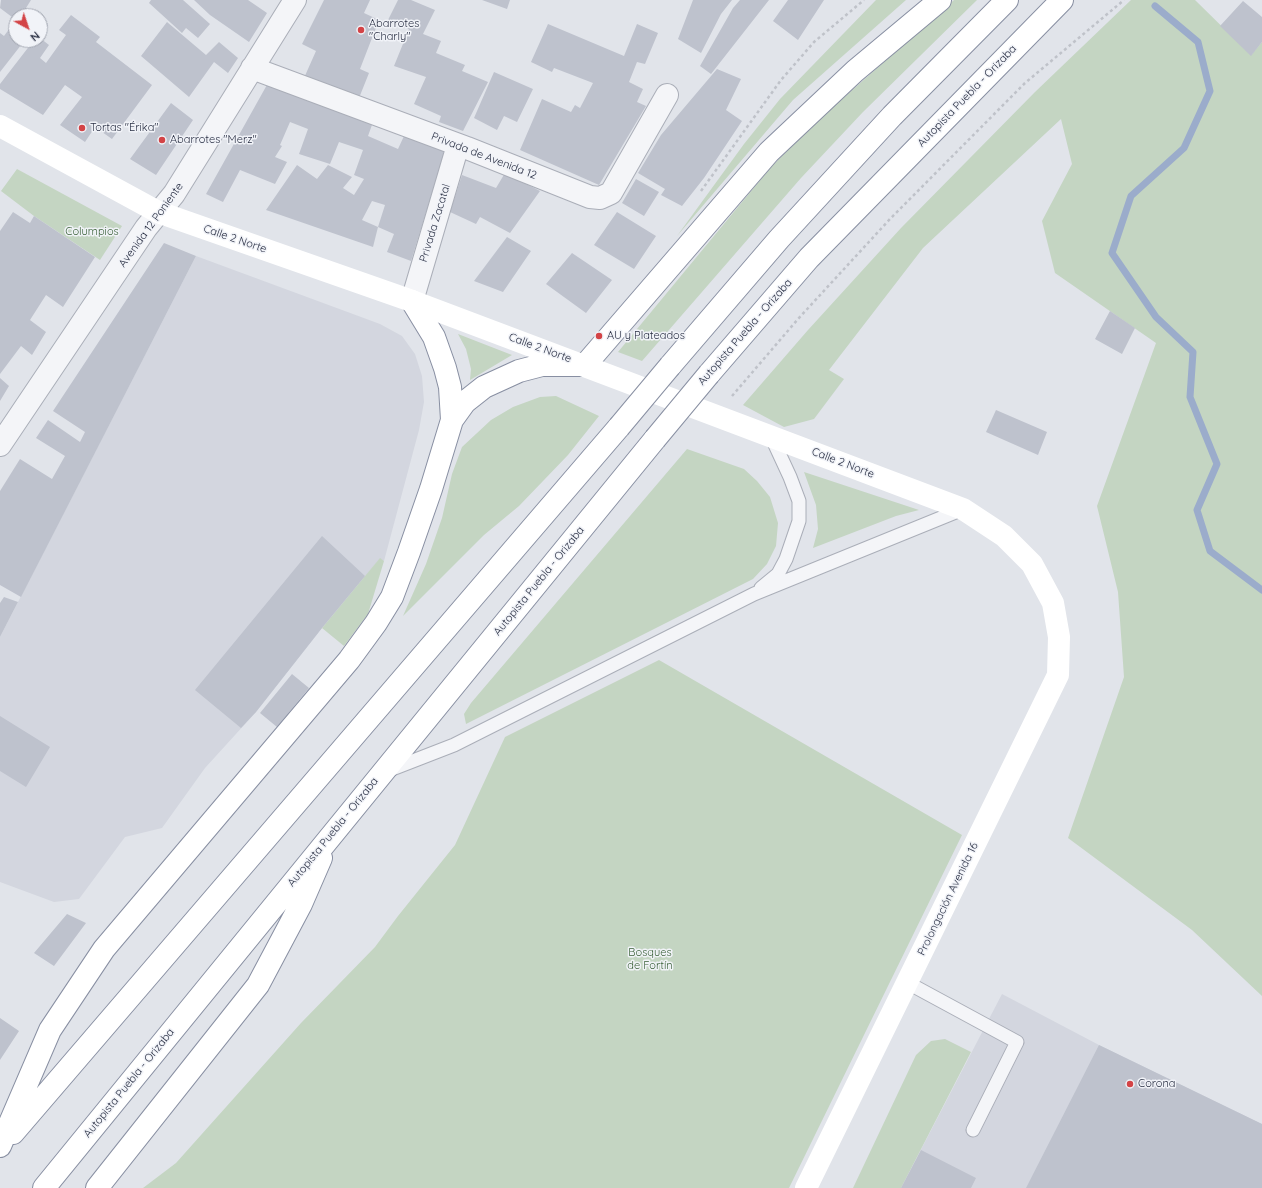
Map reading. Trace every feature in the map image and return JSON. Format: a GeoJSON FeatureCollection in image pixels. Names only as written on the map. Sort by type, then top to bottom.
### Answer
{"type":"FeatureCollection","features":[{"type":"Feature","properties":{"kind":"main road"},"geometry":{"type":"LineString","coordinates":[[0,1147],[50,1030],[104,949],[349,660],[376,623],[392,597],[409,552],[431,489],[452,420],[465,402],[484,387],[519,371],[542,365],[585,365],[769,152],[855,71],[940,0]]}},
{"type":"Feature","properties":{"kind":"main road"},"geometry":{"type":"LineString","coordinates":[[0,1147],[779,239],[892,116],[1007,0]]}},
{"type":"Feature","properties":{"kind":"main road","name":"Autopista Puebla - Orizaba"},"geometry":{"type":"LineString","coordinates":[[44,1188],[332,833],[709,374],[809,258],[1062,0]]}},
{"type":"Feature","properties":{"kind":"main road","name":"Calle 2 Norte"},"geometry":{"type":"LineString","coordinates":[[0,126],[158,212],[412,301],[585,365],[963,509],[1004,536],[1032,564],[1053,603]]}},
{"type":"Feature","properties":{"kind":"main road"},"geometry":{"type":"LineString","coordinates":[[412,301],[434,337],[445,368],[450,387],[452,420]]}},
{"type":"Feature","properties":{"kind":"main road","name":"Prolongación Avenida 16"},"geometry":{"type":"LineString","coordinates":[[806,1188],[1058,675],[1059,637],[1053,603]]}},
{"type":"Feature","properties":{"kind":"main road"},"geometry":{"type":"LineString","coordinates":[[97,1188],[258,985],[301,904],[332,833]]}},
{"type":"Feature","properties":{"kind":"street","name":"Avenida 12 Poniente"},"geometry":{"type":"LineString","coordinates":[[0,445],[158,212],[174,194],[294,0]]}},
{"type":"Feature","properties":{"kind":"street","name":"Privada de Avenida 12"},"geometry":{"type":"LineString","coordinates":[[252,68],[458,145],[590,197],[600,198],[611,193],[667,95]]}},
{"type":"Feature","properties":{"kind":"street","name":"Privada Zacatal"},"geometry":{"type":"LineString","coordinates":[[412,301],[458,145]]}},
{"type":"Feature","properties":{"kind":"lane"},"geometry":{"type":"LineString","coordinates":[[754,594],[778,574],[786,558],[799,521],[799,501],[790,476],[771,436]]}},
{"type":"Feature","properties":{"kind":"lane"},"geometry":{"type":"LineString","coordinates":[[382,773],[454,745],[754,594],[963,509]]}},
{"type":"Feature","properties":{"kind":"lane"},"geometry":{"type":"LineString","coordinates":[[908,983],[1017,1042],[973,1130]]}},
{"type":"Feature","properties":{"kind":"path"},"geometry":{"type":"LineString","coordinates":[[698,195],[780,80],[814,42],[864,0]]}},
{"type":"Feature","properties":{"kind":"shaded area"},"geometry":{"type":"Polygon","coordinates":[[[196,256],[380,324],[402,336],[415,354],[422,376],[424,402],[419,430],[384,561],[380,559],[322,628],[256,712],[205,768],[162,828],[125,837],[79,899],[54,902],[0,882],[0,637],[196,256]]]}},
{"type":"Feature","properties":{"kind":"shaded area"},"geometry":{"type":"Polygon","coordinates":[[[1002,994],[1099,1045],[1262,1124],[1262,1188],[901,1188],[1002,994]]]}},
{"type":"Feature","properties":{"kind":"green space"},"geometry":{"type":"Polygon","coordinates":[[[876,0],[906,0],[793,100],[677,236],[744,144],[780,99],[876,0]]]}},
{"type":"Feature","properties":{"kind":"green space"},"geometry":{"type":"Polygon","coordinates":[[[954,0],[977,0],[863,112],[801,178],[642,361],[618,352],[771,167],[815,123],[954,0]]]}},
{"type":"Feature","properties":{"kind":"green space"},"geometry":{"type":"Polygon","coordinates":[[[1131,0],[1195,0],[1251,55],[1262,42],[1262,996],[1192,930],[1068,838],[1124,677],[1118,592],[1097,506],[1156,343],[1055,273],[1042,221],[1072,164],[1061,119],[923,248],[829,370],[844,379],[814,419],[784,427],[743,405],[808,330],[901,228],[1035,92],[1131,0]]]}},
{"type":"Feature","properties":{"kind":"green space","name":"Columpios"},"geometry":{"type":"Polygon","coordinates":[[[17,169],[122,226],[100,260],[34,216],[1,191],[17,169]]]}},
{"type":"Feature","properties":{"kind":"green space"},"geometry":{"type":"Polygon","coordinates":[[[458,334],[512,355],[470,380],[471,369],[466,349],[458,334]]]}},
{"type":"Feature","properties":{"kind":"green space"},"geometry":{"type":"Polygon","coordinates":[[[556,396],[599,416],[568,455],[519,506],[484,535],[403,616],[426,564],[442,518],[452,474],[462,447],[491,420],[513,407],[540,397],[556,396]]]}},
{"type":"Feature","properties":{"kind":"green space"},"geometry":{"type":"Polygon","coordinates":[[[687,449],[744,469],[757,481],[770,497],[778,523],[776,546],[767,564],[753,579],[466,724],[464,714],[471,703],[687,449]]]}},
{"type":"Feature","properties":{"kind":"green space"},"geometry":{"type":"Polygon","coordinates":[[[804,472],[919,510],[896,516],[813,548],[818,529],[816,505],[804,472]]]}},
{"type":"Feature","properties":{"kind":"green space"},"geometry":{"type":"Polygon","coordinates":[[[380,558],[384,561],[368,614],[344,646],[322,628],[380,558]]]}},
{"type":"Feature","properties":{"kind":"green space","name":"Bosques de Fortín"},"geometry":{"type":"Polygon","coordinates":[[[659,660],[962,835],[789,1188],[143,1188],[176,1163],[301,1023],[375,947],[455,845],[505,737],[659,660]]]}},
{"type":"Feature","properties":{"kind":"green space"},"geometry":{"type":"Polygon","coordinates":[[[945,1039],[971,1052],[901,1188],[853,1188],[916,1055],[931,1041],[945,1039]]]}},
{"type":"Feature","properties":{"kind":"building"},"geometry":{"type":"Polygon","coordinates":[[[1,0],[31,0],[26,8],[8,8],[8,14],[0,8],[1,0]]]}},
{"type":"Feature","properties":{"kind":"building"},"geometry":{"type":"Polygon","coordinates":[[[151,0],[183,0],[210,24],[198,38],[186,28],[182,33],[149,3],[151,0]]]}},
{"type":"Feature","properties":{"kind":"building"},"geometry":{"type":"Polygon","coordinates":[[[194,0],[248,0],[267,13],[249,42],[210,15],[194,0]]]}},
{"type":"Feature","properties":{"kind":"building"},"geometry":{"type":"Polygon","coordinates":[[[324,0],[370,0],[364,13],[379,20],[360,69],[369,73],[359,98],[304,78],[316,51],[302,44],[324,0]]]}},
{"type":"Feature","properties":{"kind":"building"},"geometry":{"type":"Polygon","coordinates":[[[398,0],[411,0],[435,10],[423,34],[441,41],[436,53],[465,65],[462,71],[488,82],[463,131],[439,122],[441,116],[414,104],[426,77],[394,66],[409,29],[387,22],[398,0]]]}},
{"type":"Feature","properties":{"kind":"building"},"geometry":{"type":"Polygon","coordinates":[[[482,0],[510,0],[507,9],[482,0]]]}},
{"type":"Feature","properties":{"kind":"building"},"geometry":{"type":"Polygon","coordinates":[[[693,0],[732,0],[721,14],[701,53],[678,39],[693,0]]]}},
{"type":"Feature","properties":{"kind":"building"},"geometry":{"type":"Polygon","coordinates":[[[740,0],[769,0],[711,74],[700,66],[733,8],[740,0]]]}},
{"type":"Feature","properties":{"kind":"building"},"geometry":{"type":"Polygon","coordinates":[[[788,0],[824,0],[798,40],[773,21],[788,0]]]}},
{"type":"Feature","properties":{"kind":"building"},"geometry":{"type":"Polygon","coordinates":[[[1243,1],[1262,17],[1262,42],[1251,56],[1220,26],[1243,1]]]}},
{"type":"Feature","properties":{"kind":"building"},"geometry":{"type":"Polygon","coordinates":[[[71,15],[100,37],[96,42],[152,85],[112,139],[95,127],[85,142],[60,125],[82,97],[65,85],[43,115],[0,89],[0,84],[28,48],[47,48],[40,58],[46,63],[66,35],[59,30],[71,15]]]}},
{"type":"Feature","properties":{"kind":"building"},"geometry":{"type":"Polygon","coordinates":[[[167,22],[206,55],[219,42],[238,58],[228,73],[214,62],[189,97],[141,56],[167,22]]]}},
{"type":"Feature","properties":{"kind":"building"},"geometry":{"type":"Polygon","coordinates":[[[548,24],[624,56],[637,24],[658,33],[645,64],[637,62],[629,82],[643,89],[637,102],[646,106],[599,185],[520,150],[542,99],[571,112],[575,105],[580,108],[593,83],[554,68],[552,72],[531,62],[548,24]]]}},
{"type":"Feature","properties":{"kind":"building"},"geometry":{"type":"Polygon","coordinates":[[[8,31],[8,48],[19,48],[0,72],[0,33],[4,36],[8,31]]]}},
{"type":"Feature","properties":{"kind":"building"},"geometry":{"type":"Polygon","coordinates":[[[717,69],[741,79],[726,110],[742,121],[704,178],[682,206],[661,195],[665,189],[638,173],[661,135],[717,69]]]}},
{"type":"Feature","properties":{"kind":"building"},"geometry":{"type":"Polygon","coordinates":[[[494,72],[533,89],[517,122],[504,116],[497,130],[474,118],[494,72]]]}},
{"type":"Feature","properties":{"kind":"building"},"geometry":{"type":"Polygon","coordinates":[[[268,83],[373,122],[368,136],[398,149],[404,136],[445,151],[411,261],[387,252],[394,234],[378,227],[373,247],[266,210],[297,165],[317,179],[328,165],[352,177],[343,188],[354,195],[364,179],[354,175],[363,150],[339,142],[330,164],[299,154],[308,129],[290,122],[280,145],[282,146],[275,157],[287,162],[275,184],[240,170],[223,202],[206,194],[268,83]],[[372,201],[362,220],[378,227],[385,205],[372,201]]]}},
{"type":"Feature","properties":{"kind":"building","name":"Abarrotes \"Merz\""},"geometry":{"type":"Polygon","coordinates":[[[171,103],[193,120],[156,175],[130,159],[171,103]]]}},
{"type":"Feature","properties":{"kind":"building"},"geometry":{"type":"Polygon","coordinates":[[[505,173],[540,191],[510,233],[480,217],[476,224],[450,212],[462,175],[496,188],[505,173]]]}},
{"type":"Feature","properties":{"kind":"building"},"geometry":{"type":"Polygon","coordinates":[[[636,179],[659,192],[644,216],[622,203],[636,179]]]}},
{"type":"Feature","properties":{"kind":"building"},"geometry":{"type":"Polygon","coordinates":[[[13,212],[30,223],[34,216],[95,257],[63,307],[46,295],[30,320],[46,332],[32,355],[21,346],[0,374],[0,231],[13,212]]]}},
{"type":"Feature","properties":{"kind":"building"},"geometry":{"type":"Polygon","coordinates":[[[617,212],[656,236],[634,269],[594,245],[617,212]]]}},
{"type":"Feature","properties":{"kind":"building"},"geometry":{"type":"Polygon","coordinates":[[[507,237],[531,251],[503,292],[474,281],[507,237]]]}},
{"type":"Feature","properties":{"kind":"building"},"geometry":{"type":"Polygon","coordinates":[[[164,243],[196,256],[21,597],[0,585],[0,491],[20,459],[52,479],[65,456],[36,438],[48,420],[80,442],[85,432],[53,411],[164,243]]]}},
{"type":"Feature","properties":{"kind":"building"},"geometry":{"type":"Polygon","coordinates":[[[572,253],[612,280],[586,313],[546,284],[572,253]]]}},
{"type":"Feature","properties":{"kind":"building"},"geometry":{"type":"Polygon","coordinates":[[[1110,311],[1135,328],[1122,354],[1095,339],[1110,311]]]}},
{"type":"Feature","properties":{"kind":"building"},"geometry":{"type":"Polygon","coordinates":[[[0,378],[9,386],[0,401],[0,378]]]}},
{"type":"Feature","properties":{"kind":"building"},"geometry":{"type":"Polygon","coordinates":[[[996,410],[1047,432],[1038,455],[986,432],[996,410]]]}},
{"type":"Feature","properties":{"kind":"building"},"geometry":{"type":"Polygon","coordinates":[[[322,536],[365,576],[256,712],[241,728],[195,690],[322,536]]]}},
{"type":"Feature","properties":{"kind":"building"},"geometry":{"type":"Polygon","coordinates":[[[4,597],[18,602],[0,637],[0,603],[4,597]]]}},
{"type":"Feature","properties":{"kind":"building"},"geometry":{"type":"Polygon","coordinates":[[[292,674],[309,688],[277,727],[260,713],[292,674]]]}},
{"type":"Feature","properties":{"kind":"building"},"geometry":{"type":"Polygon","coordinates":[[[0,716],[50,747],[26,787],[0,771],[0,716]]]}},
{"type":"Feature","properties":{"kind":"building"},"geometry":{"type":"Polygon","coordinates":[[[67,914],[86,923],[54,966],[34,953],[67,914]]]}},
{"type":"Feature","properties":{"kind":"building"},"geometry":{"type":"Polygon","coordinates":[[[0,1018],[19,1031],[0,1060],[0,1018]]]}},
{"type":"Feature","properties":{"kind":"building","name":"Corona"},"geometry":{"type":"Polygon","coordinates":[[[1099,1045],[1262,1124],[1262,1188],[1026,1188],[1099,1045]]]}},
{"type":"Feature","properties":{"kind":"building"},"geometry":{"type":"Polygon","coordinates":[[[921,1150],[976,1178],[971,1188],[901,1188],[921,1150]]]}},
{"type":"Feature","properties":{"kind":"waterway"},"geometry":{"type":"LineString","coordinates":[[1155,6],[1198,42],[1210,91],[1184,148],[1131,196],[1112,253],[1156,317],[1193,352],[1190,397],[1217,464],[1197,510],[1210,551],[1262,590]]}},
{"type":"Feature","properties":{"kind":"place","name":"Abarrotes \"Charly\""},"geometry":{"type":"Point","coordinates":[361,30]}},
{"type":"Feature","properties":{"kind":"place","name":"Tortas \"Érika\""},"geometry":{"type":"Point","coordinates":[82,128]}},
{"type":"Feature","properties":{"kind":"place","name":"Abarrotes \"Merz\""},"geometry":{"type":"Point","coordinates":[162,140]}},
{"type":"Feature","properties":{"kind":"place","name":"AU y Plateados"},"geometry":{"type":"Point","coordinates":[599,336]}},
{"type":"Feature","properties":{"kind":"place","name":"Corona"},"geometry":{"type":"Point","coordinates":[1130,1084]}}]}
